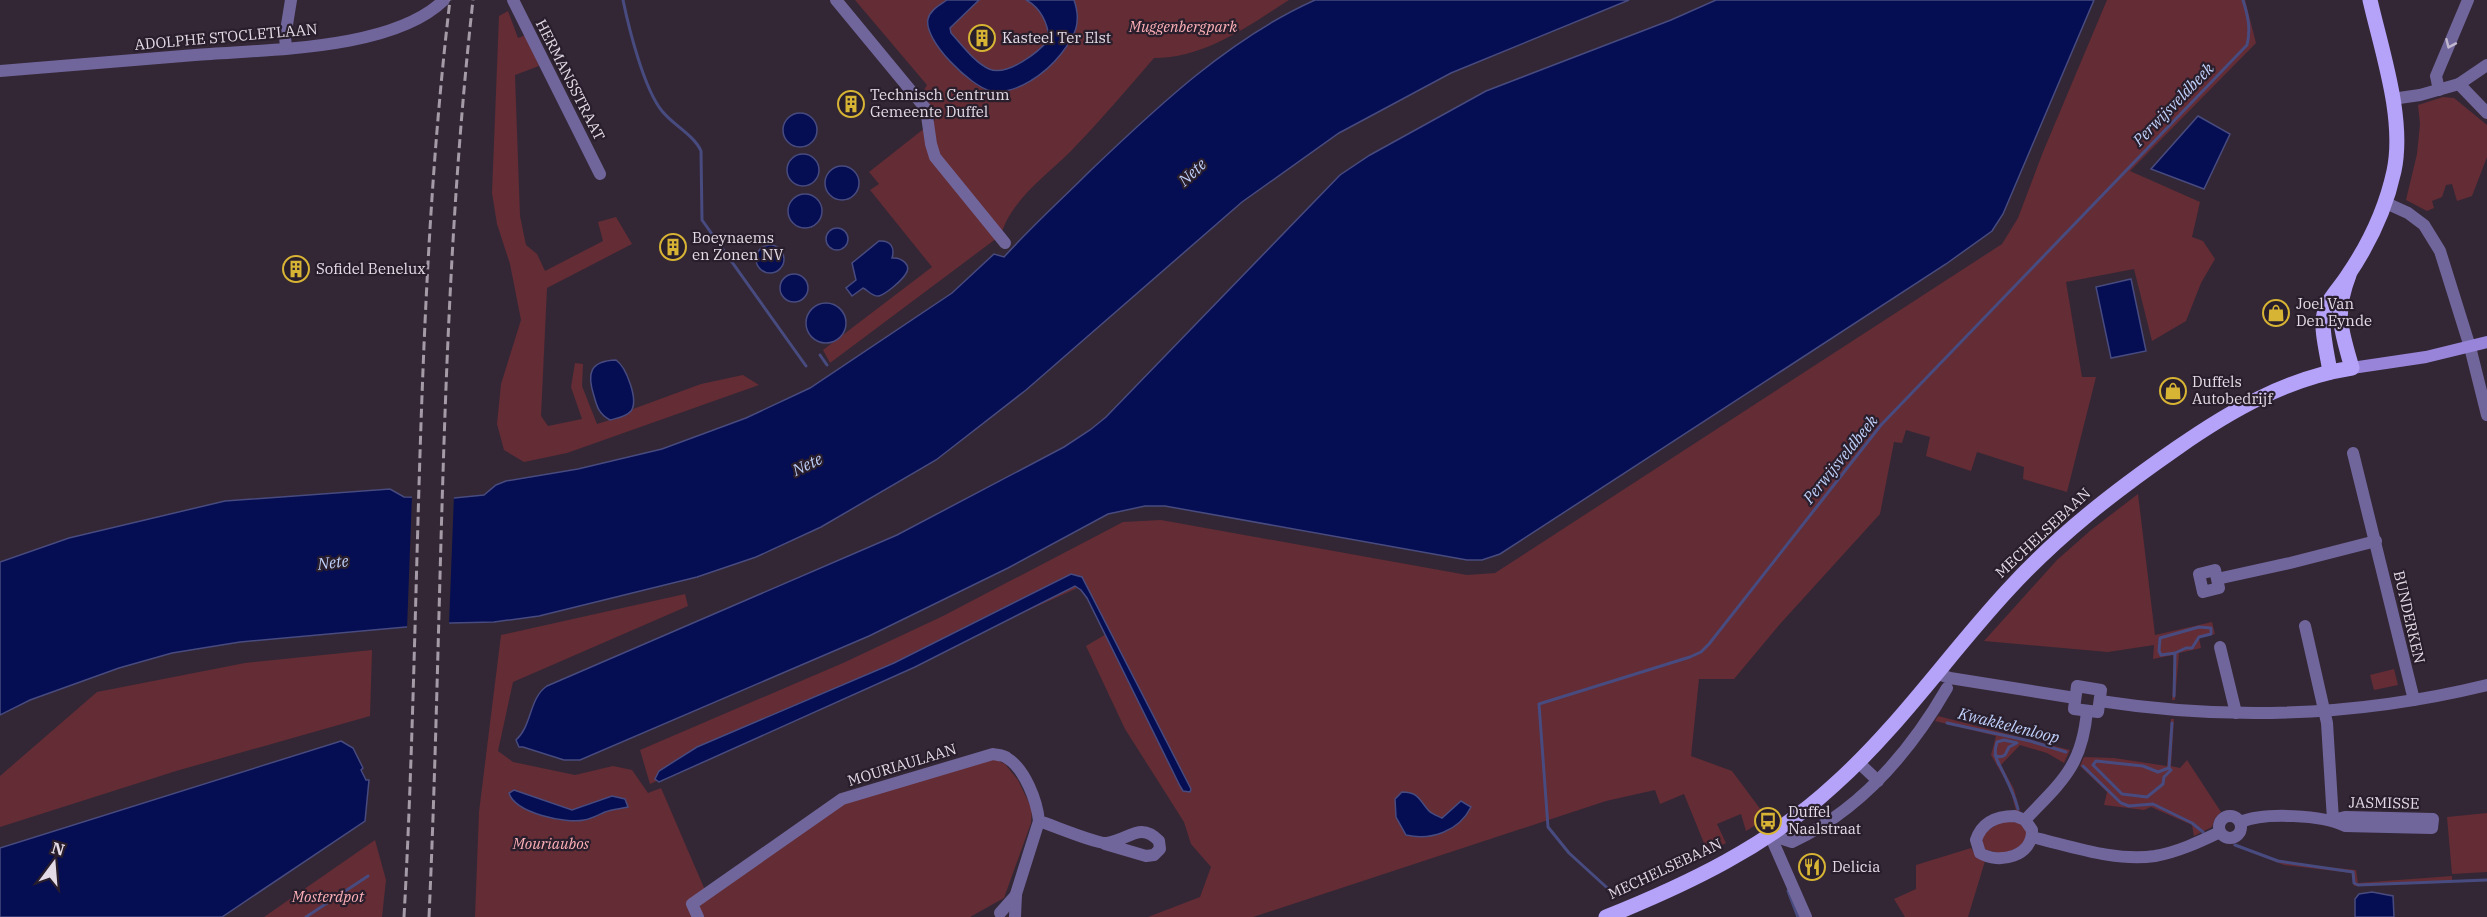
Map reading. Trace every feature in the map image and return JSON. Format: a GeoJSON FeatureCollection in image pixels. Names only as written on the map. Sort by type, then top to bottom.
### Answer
{"type":"FeatureCollection","features":[{"type":"Feature","properties":{"kind":"main road"},"geometry":{"type":"LineString","coordinates":[[2330,372],[2323,316],[2328,302],[2349,275],[2374,230],[2386,203],[2394,168],[2397,133],[2392,99],[2370,0]]}},
{"type":"Feature","properties":{"kind":"main road"},"geometry":{"type":"LineString","coordinates":[[2349,275],[2339,308],[2352,368],[2426,357],[2487,342]]}},
{"type":"Feature","properties":{"kind":"main road","name":"MECHELSEBAAN"},"geometry":{"type":"LineString","coordinates":[[1606,917],[1707,873],[1803,812],[1858,762],[1938,674],[2006,591],[2096,506],[2226,415],[2278,390],[2330,372],[2352,368]]}},
{"type":"Feature","properties":{"kind":"street"},"geometry":{"type":"LineString","coordinates":[[286,47],[285,37],[291,0]]}},
{"type":"Feature","properties":{"kind":"street","name":"HERMANSSTRAAT"},"geometry":{"type":"LineString","coordinates":[[513,0],[600,174]]}},
{"type":"Feature","properties":{"kind":"street"},"geometry":{"type":"LineString","coordinates":[[836,0],[926,109],[935,157],[1005,243]]}},
{"type":"Feature","properties":{"kind":"street"},"geometry":{"type":"LineString","coordinates":[[2439,90],[2436,76],[2468,0]]}},
{"type":"Feature","properties":{"kind":"street","name":"ADOLPHE STOCLETLAAN"},"geometry":{"type":"LineString","coordinates":[[0,71],[337,43],[366,38],[417,20],[441,2]]}},
{"type":"Feature","properties":{"kind":"street"},"geometry":{"type":"LineString","coordinates":[[2392,99],[2459,84],[2487,65]]}},
{"type":"Feature","properties":{"kind":"street"},"geometry":{"type":"LineString","coordinates":[[2459,84],[2487,113]]}},
{"type":"Feature","properties":{"kind":"street"},"geometry":{"type":"LineString","coordinates":[[2386,203],[2408,213],[2424,225],[2440,251],[2470,347],[2487,415]]}},
{"type":"Feature","properties":{"kind":"street","name":"BUNDERKEN"},"geometry":{"type":"LineString","coordinates":[[2353,453],[2414,700]]}},
{"type":"Feature","properties":{"kind":"street"},"geometry":{"type":"LineString","coordinates":[[2217,579],[2376,541]]}},
{"type":"Feature","properties":{"kind":"street","name":"JASMISSE"},"geometry":{"type":"LineString","coordinates":[[2305,626],[2325,711],[2333,820]]}},
{"type":"Feature","properties":{"kind":"street"},"geometry":{"type":"LineString","coordinates":[[2220,648],[2236,713]]}},
{"type":"Feature","properties":{"kind":"street"},"geometry":{"type":"LineString","coordinates":[[1938,674],[1950,678],[2076,698]]}},
{"type":"Feature","properties":{"kind":"street"},"geometry":{"type":"LineString","coordinates":[[2100,701],[2173,710],[2271,714],[2362,708],[2414,700],[2487,684]]}},
{"type":"Feature","properties":{"kind":"street"},"geometry":{"type":"LineString","coordinates":[[2077,686],[2101,690],[2100,701],[2098,712],[2074,709],[2077,686]]}},
{"type":"Feature","properties":{"kind":"street"},"geometry":{"type":"LineString","coordinates":[[1770,835],[1792,842],[1807,835],[1845,809],[1878,781],[1917,737],[1947,688]]}},
{"type":"Feature","properties":{"kind":"street"},"geometry":{"type":"LineString","coordinates":[[2025,820],[2072,768],[2081,748],[2087,711]]}},
{"type":"Feature","properties":{"kind":"street","name":"MOURIAULAAN"},"geometry":{"type":"LineString","coordinates":[[698,917],[692,904],[842,798],[993,753],[1007,758],[1027,781],[1037,804],[1039,821]]}},
{"type":"Feature","properties":{"kind":"street"},"geometry":{"type":"LineString","coordinates":[[1858,762],[1878,781]]}},
{"type":"Feature","properties":{"kind":"street"},"geometry":{"type":"LineString","coordinates":[[2008,816],[2025,820],[2030,827],[2032,837],[2025,849],[2010,857],[1989,858],[1980,853],[1977,848],[1978,833],[1987,823],[2008,816]]}},
{"type":"Feature","properties":{"kind":"street","name":"JASMISSE"},"geometry":{"type":"LineString","coordinates":[[2032,837],[2114,855],[2142,857],[2184,848],[2220,832],[2228,838],[2235,838],[2241,832],[2241,822],[2258,817],[2333,820],[2345,817],[2433,819],[2432,828],[2345,826],[2333,820]]}},
{"type":"Feature","properties":{"kind":"street"},"geometry":{"type":"LineString","coordinates":[[996,915],[1015,914],[1016,894],[1039,821],[1105,844]]}},
{"type":"Feature","properties":{"kind":"street"},"geometry":{"type":"LineString","coordinates":[[1770,835],[1806,917]]}},
{"type":"Feature","properties":{"kind":"street"},"geometry":{"type":"LineString","coordinates":[[996,915],[1016,894]]}},
{"type":"Feature","properties":{"kind":"green space","name":"Muggenbergpark"},"geometry":{"type":"Polygon","coordinates":[[[855,0],[1289,0],[1242,30],[1208,47],[1173,57],[1154,58],[1082,140],[1030,189],[1006,222],[1001,235],[830,363],[823,350],[932,267],[870,190],[879,184],[869,172],[935,120],[931,106],[922,93],[927,85],[855,0]]]}},
{"type":"Feature","properties":{"kind":"green space"},"geometry":{"type":"Polygon","coordinates":[[[2107,0],[2245,0],[2256,43],[2130,171],[2200,202],[2192,237],[2203,241],[2215,259],[2201,283],[2186,321],[2152,341],[2134,269],[2066,282],[2082,377],[2096,377],[2067,492],[2023,479],[2024,467],[1977,452],[1971,471],[1926,456],[1930,437],[1906,430],[1902,443],[1894,442],[1880,514],[1780,624],[1734,679],[1699,679],[1691,756],[1732,771],[1767,818],[1746,831],[1741,814],[1717,824],[1726,843],[1708,853],[1684,794],[1660,804],[1655,790],[1606,801],[1253,917],[1148,917],[1200,897],[1211,867],[1191,844],[1184,822],[1125,729],[1086,646],[1108,633],[1086,584],[650,784],[640,750],[843,663],[943,616],[1123,522],[1161,520],[1467,575],[1495,573],[2002,244],[2018,218],[2043,152],[2107,0]]]}},
{"type":"Feature","properties":{"kind":"green space"},"geometry":{"type":"Polygon","coordinates":[[[508,11],[518,38],[526,35],[539,66],[515,75],[520,216],[526,245],[537,254],[545,271],[603,241],[598,222],[616,217],[632,244],[547,288],[541,416],[548,426],[582,419],[571,387],[575,363],[583,364],[582,386],[597,424],[626,415],[633,409],[701,384],[743,375],[759,385],[567,453],[524,462],[504,450],[497,424],[501,384],[521,320],[510,264],[497,224],[492,193],[499,16],[508,11]]]}},
{"type":"Feature","properties":{"kind":"green space"},"geometry":{"type":"Polygon","coordinates":[[[2443,97],[2454,98],[2487,125],[2487,157],[2472,196],[2457,201],[2452,184],[2446,185],[2442,197],[2432,201],[2434,208],[2427,211],[2406,200],[2417,154],[2420,124],[2418,105],[2443,97]]]}},
{"type":"Feature","properties":{"kind":"green space"},"geometry":{"type":"Polygon","coordinates":[[[2138,494],[2155,635],[2212,622],[2215,634],[2199,638],[2201,648],[2179,653],[2175,700],[2172,700],[2175,665],[2173,655],[2153,659],[2154,645],[2108,652],[1984,641],[2057,560],[2138,494]]]}},
{"type":"Feature","properties":{"kind":"green space","name":"Mouriaubos"},"geometry":{"type":"Polygon","coordinates":[[[685,594],[688,606],[513,682],[498,751],[513,762],[575,775],[613,766],[632,770],[648,793],[661,788],[708,897],[838,806],[993,758],[1005,764],[1018,780],[1032,809],[1031,823],[1004,898],[970,917],[475,917],[479,812],[501,635],[685,594]]]}},
{"type":"Feature","properties":{"kind":"green space"},"geometry":{"type":"Polygon","coordinates":[[[372,650],[370,716],[176,771],[0,827],[0,776],[97,692],[245,663],[372,650]]]}},
{"type":"Feature","properties":{"kind":"green space"},"geometry":{"type":"Polygon","coordinates":[[[2394,669],[2398,685],[2374,690],[2370,675],[2394,669]]]}},
{"type":"Feature","properties":{"kind":"green space"},"geometry":{"type":"Polygon","coordinates":[[[1938,716],[2070,750],[2064,763],[2047,753],[2020,745],[2001,765],[2014,789],[2020,812],[2016,811],[2010,788],[1991,755],[1996,736],[1935,721],[1938,716]]]}},
{"type":"Feature","properties":{"kind":"green space"},"geometry":{"type":"Polygon","coordinates":[[[2171,719],[2174,719],[2171,766],[2180,768],[2187,760],[2221,812],[2215,818],[2212,827],[2194,836],[2192,825],[2151,807],[2144,810],[2104,805],[2107,792],[2080,766],[2084,757],[2114,758],[2167,766],[2171,719]]]}},
{"type":"Feature","properties":{"kind":"green space"},"geometry":{"type":"Polygon","coordinates":[[[2487,813],[2487,872],[2452,874],[2447,817],[2487,813]]]}},
{"type":"Feature","properties":{"kind":"green space"},"geometry":{"type":"Polygon","coordinates":[[[2019,821],[2028,834],[2022,846],[2003,854],[1983,849],[1982,835],[2000,822],[2019,821]]]}},
{"type":"Feature","properties":{"kind":"green space","name":"Mosterdpot"},"geometry":{"type":"Polygon","coordinates":[[[375,840],[386,880],[382,917],[264,917],[375,840]]]}},
{"type":"Feature","properties":{"kind":"green space"},"geometry":{"type":"Polygon","coordinates":[[[2236,844],[2286,863],[2356,870],[2358,883],[2452,876],[2452,881],[2354,886],[2352,873],[2284,865],[2232,845],[2236,844]]]}},
{"type":"Feature","properties":{"kind":"green space"},"geometry":{"type":"Polygon","coordinates":[[[1971,848],[1985,861],[1968,917],[1905,917],[1894,899],[1916,889],[1916,865],[1971,848]]]}},
{"type":"Feature","properties":{"kind":"water"},"geometry":{"type":"Polygon","coordinates":[[[947,0],[979,0],[950,28],[951,33],[978,62],[996,71],[1005,70],[1022,62],[1049,39],[1042,16],[1026,0],[1074,0],[1077,16],[1076,29],[1055,61],[1039,75],[1011,90],[991,91],[982,88],[961,72],[933,39],[928,28],[929,16],[947,0]]]}},
{"type":"Feature","properties":{"kind":"water","name":"Nete"},"geometry":{"type":"Polygon","coordinates":[[[1315,0],[1629,0],[1451,73],[1339,133],[1242,202],[1026,390],[936,460],[821,527],[756,557],[697,577],[539,616],[494,622],[450,623],[240,642],[172,653],[119,668],[30,700],[0,715],[0,562],[69,538],[225,501],[390,489],[404,497],[454,498],[484,495],[496,485],[506,481],[578,469],[662,449],[746,418],[810,388],[952,293],[994,254],[1004,257],[1116,146],[1196,75],[1254,34],[1315,0]]]}},
{"type":"Feature","properties":{"kind":"water"},"geometry":{"type":"Polygon","coordinates":[[[1716,0],[2094,0],[2003,214],[1992,231],[1946,264],[1500,554],[1482,560],[1467,560],[1165,506],[1145,506],[1108,514],[1008,568],[869,636],[580,760],[564,760],[519,747],[516,740],[525,727],[541,691],[547,686],[897,535],[1064,447],[1090,430],[1106,417],[1340,175],[1370,155],[1486,91],[1671,20],[1716,0]]]}},
{"type":"Feature","properties":{"kind":"water"},"geometry":{"type":"Polygon","coordinates":[[[800,113],[812,118],[817,130],[812,142],[800,147],[788,142],[783,130],[788,118],[800,113]]]}},
{"type":"Feature","properties":{"kind":"water"},"geometry":{"type":"Polygon","coordinates":[[[2198,116],[2230,134],[2204,189],[2151,169],[2198,116]]]}},
{"type":"Feature","properties":{"kind":"water"},"geometry":{"type":"Polygon","coordinates":[[[803,154],[814,159],[819,170],[814,181],[803,186],[792,181],[787,170],[792,159],[803,154]]]}},
{"type":"Feature","properties":{"kind":"water"},"geometry":{"type":"Polygon","coordinates":[[[842,166],[854,171],[859,183],[854,195],[842,200],[830,195],[825,183],[830,171],[842,166]]]}},
{"type":"Feature","properties":{"kind":"water"},"geometry":{"type":"Polygon","coordinates":[[[805,194],[817,199],[822,211],[817,223],[805,228],[793,223],[788,211],[793,199],[805,194]]]}},
{"type":"Feature","properties":{"kind":"water"},"geometry":{"type":"Polygon","coordinates":[[[837,228],[845,231],[848,239],[845,247],[837,250],[829,247],[826,239],[829,231],[837,228]]]}},
{"type":"Feature","properties":{"kind":"water"},"geometry":{"type":"Polygon","coordinates":[[[879,241],[891,245],[892,258],[905,262],[907,271],[897,284],[882,295],[874,295],[863,288],[852,296],[846,288],[856,280],[852,263],[879,241]]]}},
{"type":"Feature","properties":{"kind":"water"},"geometry":{"type":"Polygon","coordinates":[[[770,245],[780,249],[784,259],[780,269],[770,273],[760,269],[756,259],[760,249],[770,245]]]}},
{"type":"Feature","properties":{"kind":"water"},"geometry":{"type":"Polygon","coordinates":[[[794,274],[804,278],[808,288],[804,298],[794,302],[784,298],[780,288],[784,278],[794,274]]]}},
{"type":"Feature","properties":{"kind":"water"},"geometry":{"type":"Polygon","coordinates":[[[2131,279],[2146,351],[2111,358],[2096,287],[2131,279]]]}},
{"type":"Feature","properties":{"kind":"water"},"geometry":{"type":"Polygon","coordinates":[[[826,303],[834,304],[840,309],[845,315],[845,331],[840,337],[834,342],[826,343],[818,342],[812,337],[807,331],[806,323],[807,315],[812,309],[818,304],[826,303]]]}},
{"type":"Feature","properties":{"kind":"water"},"geometry":{"type":"Polygon","coordinates":[[[616,360],[624,369],[630,384],[633,406],[627,415],[610,420],[597,407],[591,375],[595,366],[600,363],[616,360]]]}},
{"type":"Feature","properties":{"kind":"water"},"geometry":{"type":"Polygon","coordinates":[[[1071,574],[1082,577],[1191,789],[1190,792],[1183,791],[1180,786],[1087,598],[1075,586],[915,667],[659,782],[655,779],[659,771],[697,747],[894,663],[1071,574]]]}},
{"type":"Feature","properties":{"kind":"water"},"geometry":{"type":"Polygon","coordinates":[[[341,741],[353,748],[366,780],[369,780],[365,821],[222,917],[0,917],[0,848],[341,741]]]}},
{"type":"Feature","properties":{"kind":"water"},"geometry":{"type":"Polygon","coordinates":[[[514,790],[572,810],[612,796],[625,799],[628,807],[587,819],[566,820],[542,816],[521,806],[513,800],[509,793],[514,790]]]}},
{"type":"Feature","properties":{"kind":"water"},"geometry":{"type":"Polygon","coordinates":[[[1402,792],[1412,793],[1430,812],[1442,818],[1461,801],[1471,807],[1452,828],[1434,835],[1415,837],[1406,835],[1396,817],[1395,799],[1402,792]]]}},
{"type":"Feature","properties":{"kind":"water"},"geometry":{"type":"Polygon","coordinates":[[[2372,892],[2393,896],[2394,917],[2355,917],[2355,899],[2359,894],[2372,892]]]}},
{"type":"Feature","properties":{"kind":"pier"},"geometry":{"type":"Polygon","coordinates":[[[412,494],[454,495],[449,626],[407,629],[412,494]]]}},
{"type":"Feature","properties":{"kind":"waterway"},"geometry":{"type":"LineString","coordinates":[[623,0],[638,58],[655,101],[662,111],[694,140],[701,151],[702,220],[806,366]]}},
{"type":"Feature","properties":{"kind":"waterway","name":"Perwijsveldbeek"},"geometry":{"type":"LineString","coordinates":[[1615,895],[1569,853],[1548,827],[1539,704],[1701,652],[1881,425],[2247,45],[2249,33],[2243,0]]}},
{"type":"Feature","properties":{"kind":"waterway"},"geometry":{"type":"LineString","coordinates":[[820,355],[827,365]]}},
{"type":"Feature","properties":{"kind":"waterway","name":"Kwakkelenloop"},"geometry":{"type":"LineString","coordinates":[[2174,696],[2175,653],[2161,655],[2160,638],[2199,627],[2211,628],[2211,634],[2199,637],[2192,648],[2175,653]]}},
{"type":"Feature","properties":{"kind":"waterway","name":"Kwakkelenloop"},"geometry":{"type":"LineString","coordinates":[[1947,723],[2030,741],[2066,752]]}},
{"type":"Feature","properties":{"kind":"waterway","name":"Kwakkelenloop"},"geometry":{"type":"LineString","coordinates":[[2169,768],[2171,770],[2164,777],[2163,784],[2147,797],[2122,794],[2093,765],[2096,761],[2143,766],[2158,772],[2169,768],[2172,723]]}},
{"type":"Feature","properties":{"kind":"waterway"},"geometry":{"type":"LineString","coordinates":[[1999,765],[1997,759],[1996,756],[1995,754],[1997,742],[2004,740],[2017,743],[2009,747],[2004,756],[1996,756],[1995,755],[1998,762],[2011,788],[2018,809]]}},
{"type":"Feature","properties":{"kind":"waterway","name":"Kwakkelenloop"},"geometry":{"type":"LineString","coordinates":[[2083,766],[2121,803],[2129,806],[2153,804],[2192,823],[2203,832]]}},
{"type":"Feature","properties":{"kind":"waterway","name":"Kwakkelenloop"},"geometry":{"type":"LineString","coordinates":[[2235,845],[2278,861],[2353,872],[2354,883],[2358,885],[2487,880]]}},
{"type":"Feature","properties":{"kind":"waterway"},"geometry":{"type":"LineString","coordinates":[[306,917],[368,876]]}},
{"type":"Feature","properties":{"kind":"waterway","name":"Perwijsveldbeek"},"geometry":{"type":"LineString","coordinates":[[1788,891],[1798,917]]}},
{"type":"Feature","properties":{"kind":"railway"},"geometry":{"type":"LineString","coordinates":[[404,917],[424,343],[438,114],[450,0]]}},
{"type":"Feature","properties":{"kind":"railway"},"geometry":{"type":"LineString","coordinates":[[429,917],[448,343],[462,114],[473,0]]}},
{"type":"Feature","properties":{"kind":"place","name":"Kasteel Ter Elst"},"geometry":{"type":"Point","coordinates":[982,38]}},
{"type":"Feature","properties":{"kind":"place","name":"Technisch Centrum Gemeente Duffel"},"geometry":{"type":"Point","coordinates":[851,104]}},
{"type":"Feature","properties":{"kind":"place","name":"Boeynaems en Zonen NV"},"geometry":{"type":"Point","coordinates":[673,247]}},
{"type":"Feature","properties":{"kind":"place","name":"Sofidel Benelux"},"geometry":{"type":"Point","coordinates":[296,269]}},
{"type":"Feature","properties":{"kind":"place","name":"Joel Van Den Eynde"},"geometry":{"type":"Point","coordinates":[2276,313]}},
{"type":"Feature","properties":{"kind":"place","name":"Duffels Autobedrijf"},"geometry":{"type":"Point","coordinates":[2173,391]}},
{"type":"Feature","properties":{"kind":"place","name":"Duffel Naalstraat"},"geometry":{"type":"Point","coordinates":[1768,821]}},
{"type":"Feature","properties":{"kind":"place","name":"Delicia"},"geometry":{"type":"Point","coordinates":[1812,867]}}]}
